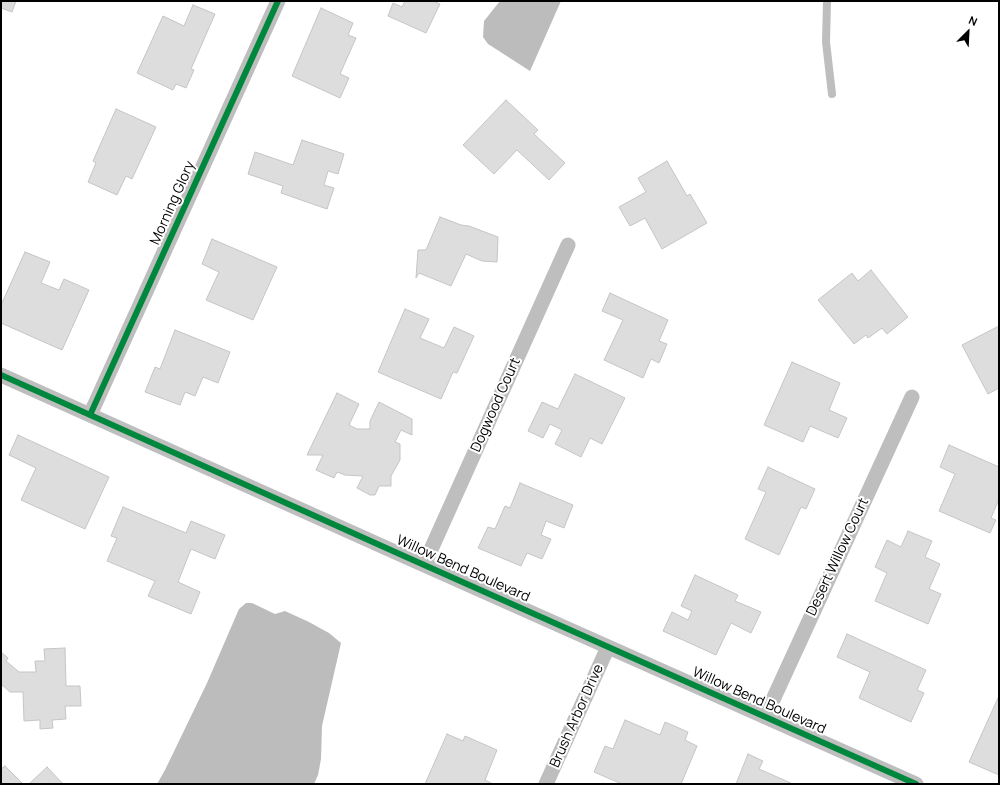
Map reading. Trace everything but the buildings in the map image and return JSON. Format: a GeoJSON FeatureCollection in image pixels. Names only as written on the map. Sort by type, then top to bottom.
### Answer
{"type":"FeatureCollection","features":[{"type":"Feature","properties":{"kind":"street","name":"Morning Glory"},"geometry":{"type":"LineString","coordinates":[[90,415],[278,1]]}},
{"type":"Feature","properties":{"kind":"street","name":"Dogwood Court"},"geometry":{"type":"LineString","coordinates":[[424,565],[568,245]]}},
{"type":"Feature","properties":{"kind":"street","name":"Willow Bend Boulevard"},"geometry":{"type":"LineString","coordinates":[[1,375],[916,784]]}},
{"type":"Feature","properties":{"kind":"street","name":"Desert Willow Court"},"geometry":{"type":"LineString","coordinates":[[765,717],[912,397]]}},
{"type":"Feature","properties":{"kind":"street","name":"Brush Arbor Drive"},"geometry":{"type":"LineString","coordinates":[[546,784],[608,647]]}},
{"type":"Feature","properties":{"kind":"lane"},"geometry":{"type":"LineString","coordinates":[[827,1],[826,42],[832,94]]}},
{"type":"Feature","properties":{"kind":"shaded area"},"geometry":{"type":"Polygon","coordinates":[[[500,1],[561,1],[530,71],[488,44],[483,37],[484,21],[500,1]]]}},
{"type":"Feature","properties":{"kind":"shaded area"},"geometry":{"type":"Polygon","coordinates":[[[246,603],[252,603],[275,614],[285,611],[329,633],[341,643],[322,726],[321,759],[318,775],[314,784],[157,784],[207,683],[239,609],[246,603]]]}},
{"type":"Feature","properties":{"kind":"cycle path"},"geometry":{"type":"LineString","coordinates":[[90,415],[278,1]]}},
{"type":"Feature","properties":{"kind":"cycle path"},"geometry":{"type":"LineString","coordinates":[[1,375],[916,784]]}}]}
